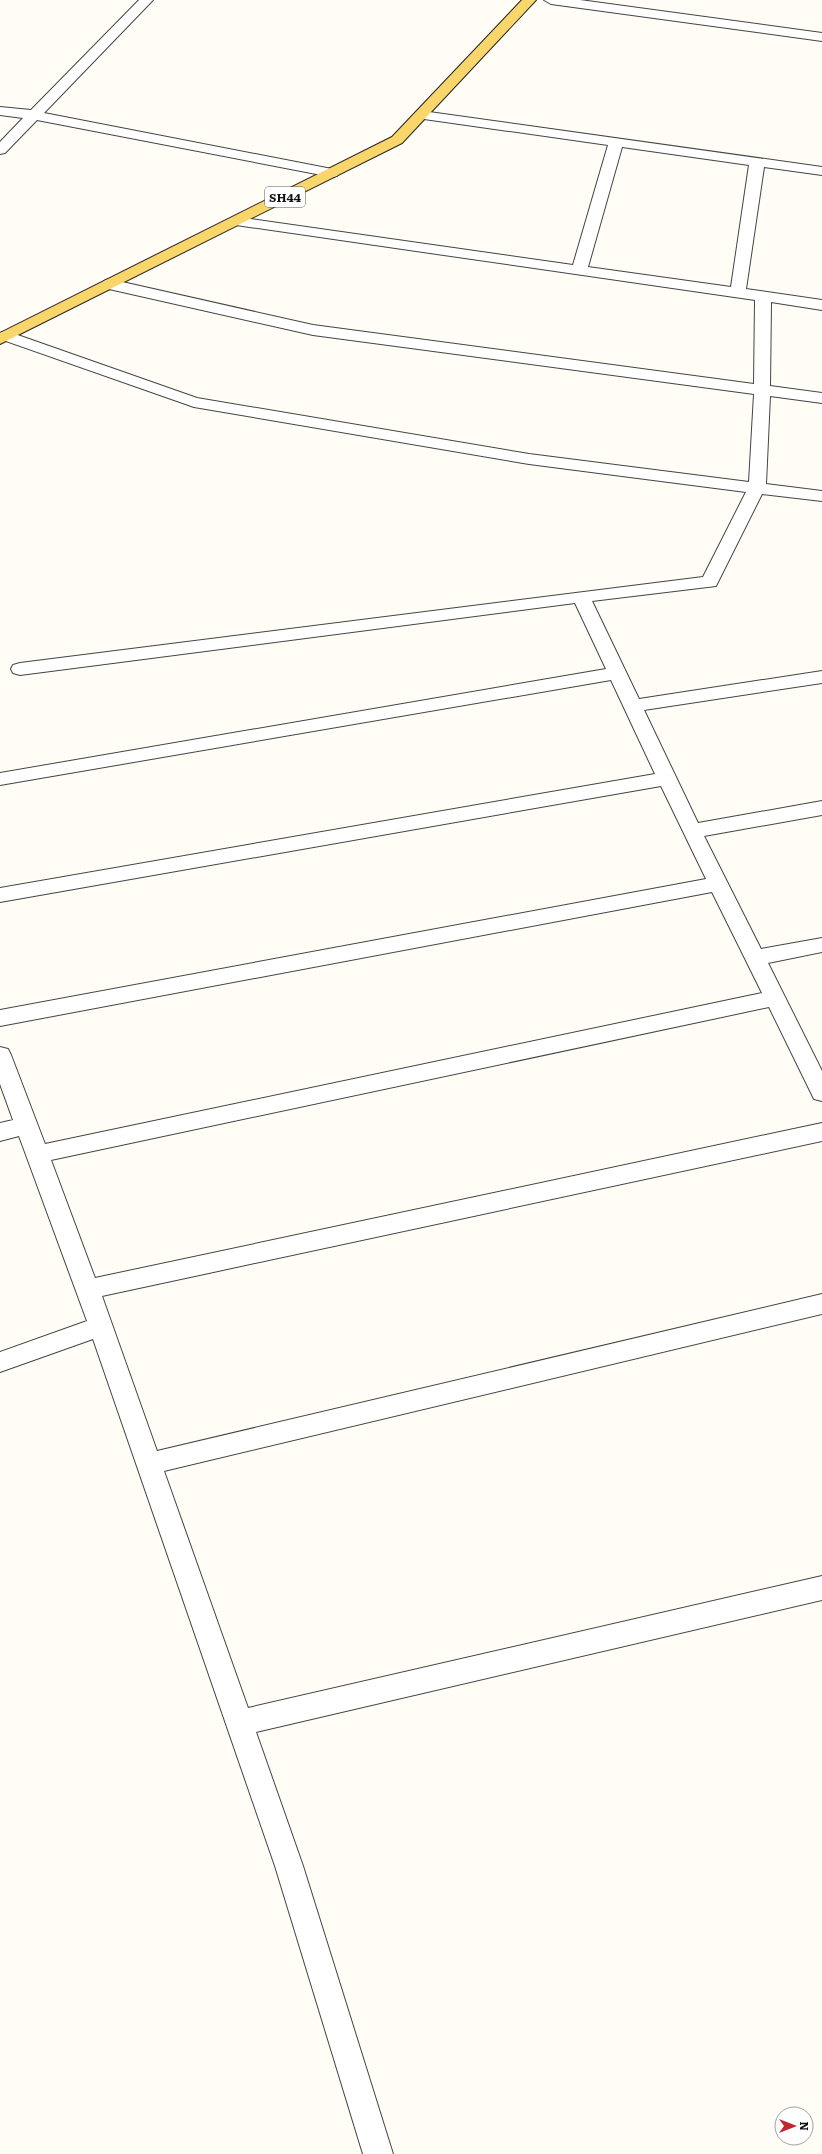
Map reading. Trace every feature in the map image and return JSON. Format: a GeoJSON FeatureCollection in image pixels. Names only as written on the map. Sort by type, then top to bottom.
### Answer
{"type":"FeatureCollection","features":[{"type":"Feature","properties":{"kind":"main road","name":"SH44"},"geometry":{"type":"LineString","coordinates":[[3,337],[398,140],[529,0]]}},
{"type":"Feature","properties":{"kind":"street"},"geometry":{"type":"LineString","coordinates":[[0,150],[146,0]]}},
{"type":"Feature","properties":{"kind":"street"},"geometry":{"type":"LineString","coordinates":[[551,0],[822,37]]}},
{"type":"Feature","properties":{"kind":"street"},"geometry":{"type":"LineString","coordinates":[[0,111],[34,115],[332,173]]}},
{"type":"Feature","properties":{"kind":"street"},"geometry":{"type":"LineString","coordinates":[[422,115],[822,170]]}},
{"type":"Feature","properties":{"kind":"street"},"geometry":{"type":"LineString","coordinates":[[579,270],[616,142]]}},
{"type":"Feature","properties":{"kind":"street"},"geometry":{"type":"LineString","coordinates":[[738,293],[757,162]]}},
{"type":"Feature","properties":{"kind":"street"},"geometry":{"type":"LineString","coordinates":[[236,221],[822,305]]}},
{"type":"Feature","properties":{"kind":"street"},"geometry":{"type":"LineString","coordinates":[[109,284],[314,330],[822,398]]}},
{"type":"Feature","properties":{"kind":"street"},"geometry":{"type":"LineString","coordinates":[[20,668],[710,582],[757,487],[762,390],[763,296]]}},
{"type":"Feature","properties":{"kind":"street"},"geometry":{"type":"LineString","coordinates":[[3,337],[194,402],[529,459],[822,496]]}},
{"type":"Feature","properties":{"kind":"street"},"geometry":{"type":"LineString","coordinates":[[581,597],[692,831],[822,1093]]}},
{"type":"Feature","properties":{"kind":"street"},"geometry":{"type":"LineString","coordinates":[[0,779],[617,674]]}},
{"type":"Feature","properties":{"kind":"street"},"geometry":{"type":"LineString","coordinates":[[633,706],[822,677]]}},
{"type":"Feature","properties":{"kind":"street"},"geometry":{"type":"LineString","coordinates":[[0,895],[668,778]]}},
{"type":"Feature","properties":{"kind":"street"},"geometry":{"type":"LineString","coordinates":[[692,831],[822,808]]}},
{"type":"Feature","properties":{"kind":"street"},"geometry":{"type":"LineString","coordinates":[[0,1018],[719,884]]}},
{"type":"Feature","properties":{"kind":"street"},"geometry":{"type":"LineString","coordinates":[[756,958],[822,945]]}},
{"type":"Feature","properties":{"kind":"street"},"geometry":{"type":"LineString","coordinates":[[38,1154],[775,998]]}},
{"type":"Feature","properties":{"kind":"street"},"geometry":{"type":"LineString","coordinates":[[0,1055],[101,1326],[289,1866],[378,2154]]}},
{"type":"Feature","properties":{"kind":"street"},"geometry":{"type":"LineString","coordinates":[[0,1132],[27,1125]]}},
{"type":"Feature","properties":{"kind":"street"},"geometry":{"type":"LineString","coordinates":[[88,1290],[822,1132]]}},
{"type":"Feature","properties":{"kind":"street"},"geometry":{"type":"LineString","coordinates":[[149,1464],[822,1304]]}},
{"type":"Feature","properties":{"kind":"street"},"geometry":{"type":"LineString","coordinates":[[0,1362],[101,1326]]}},
{"type":"Feature","properties":{"kind":"street"},"geometry":{"type":"LineString","coordinates":[[239,1723],[822,1588]]}}]}
